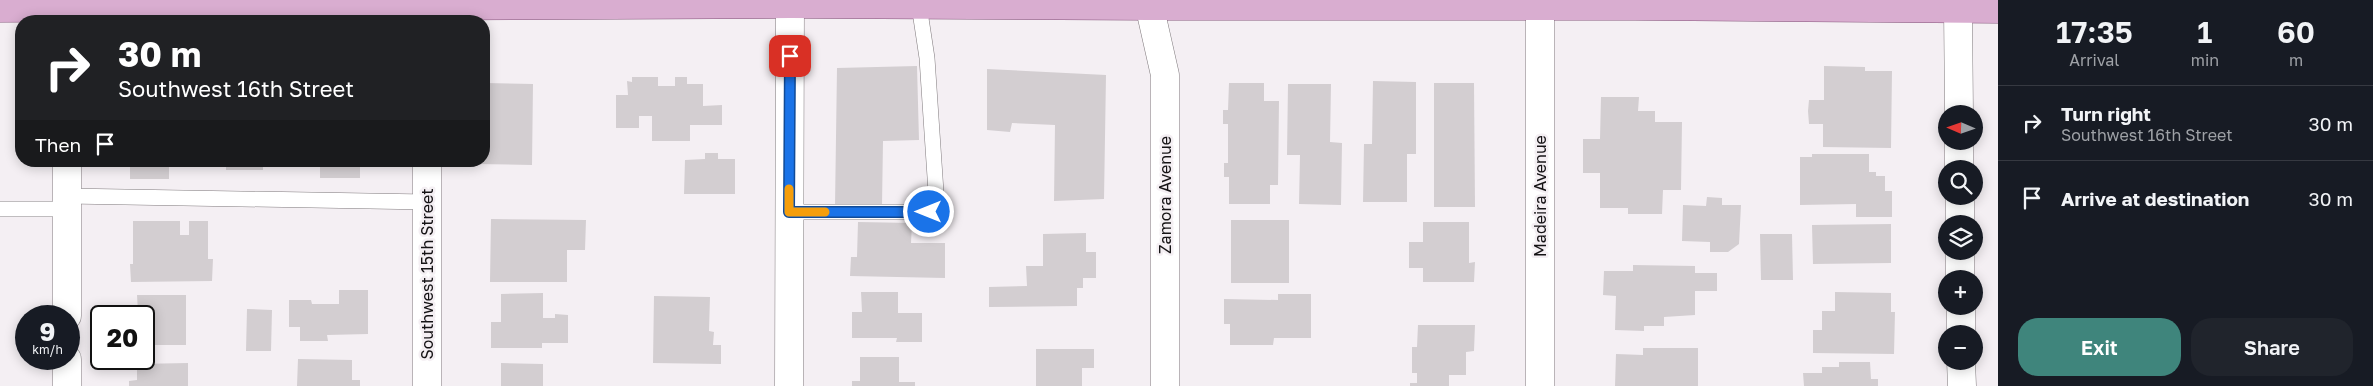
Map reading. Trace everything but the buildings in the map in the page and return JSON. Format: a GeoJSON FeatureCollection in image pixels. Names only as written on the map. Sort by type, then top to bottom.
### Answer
{"type":"FeatureCollection","features":[{"type":"Feature","properties":{"kind":"main road"},"geometry":{"type":"LineString","coordinates":[[0,8],[67,15],[334,3],[428,13],[790,2],[919,5],[1149,3],[1473,3],[1540,6],[1857,4],[1958,10],[1998,9]]}},
{"type":"Feature","properties":{"kind":"street"},"geometry":{"type":"LineString","coordinates":[[789,386],[790,2]]}},
{"type":"Feature","properties":{"kind":"street","name":"Zamora Avenue"},"geometry":{"type":"LineString","coordinates":[[1149,3],[1165,75],[1165,386]]}},
{"type":"Feature","properties":{"kind":"street","name":"Madeira Avenue"},"geometry":{"type":"LineString","coordinates":[[1540,6],[1540,386]]}},
{"type":"Feature","properties":{"kind":"street"},"geometry":{"type":"LineString","coordinates":[[1958,10],[1959,105]]}},
{"type":"Feature","properties":{"kind":"street"},"geometry":{"type":"LineString","coordinates":[[67,167],[67,305]]}},
{"type":"Feature","properties":{"kind":"street","name":"Southwest 15th Street"},"geometry":{"type":"LineString","coordinates":[[427,167],[427,386]]}},
{"type":"Feature","properties":{"kind":"street"},"geometry":{"type":"LineString","coordinates":[[67,370],[67,386]]}},
{"type":"Feature","properties":{"kind":"street"},"geometry":{"type":"LineString","coordinates":[[1961,370],[1962,386]]}},
{"type":"Feature","properties":{"kind":"lane"},"geometry":{"type":"LineString","coordinates":[[789,212],[929,212],[936,207],[927,58],[919,5]]}},
{"type":"Feature","properties":{"kind":"lane"},"geometry":{"type":"LineString","coordinates":[[0,209],[67,203],[427,202]]}},
{"type":"Feature","properties":{"kind":"slow traffic"},"geometry":{"type":"LineString","coordinates":[[789,189],[789,212],[825,212]]}},
{"type":"Feature","properties":{"kind":"route"},"geometry":{"type":"LineString","coordinates":[[790,56],[789,212],[929,212]]}}]}
